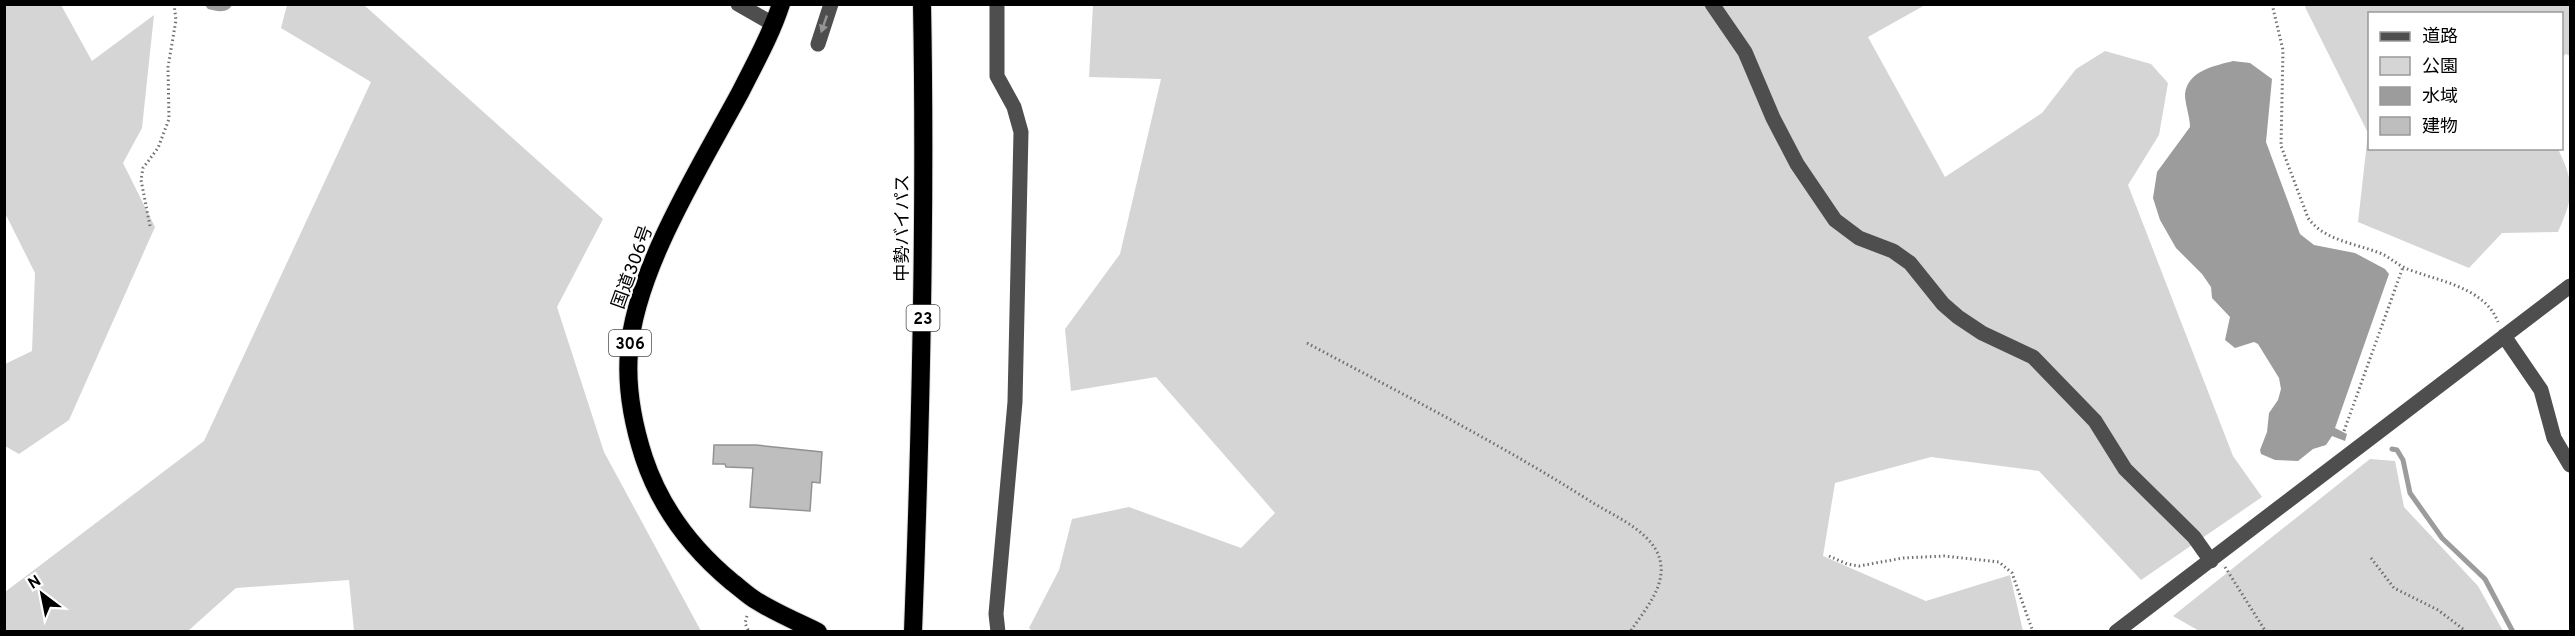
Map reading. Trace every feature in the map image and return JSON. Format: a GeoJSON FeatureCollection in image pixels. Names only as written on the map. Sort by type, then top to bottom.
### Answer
{"type":"FeatureCollection","features":[{"type":"Feature","properties":{"kind":"highway","name":"国道306号"},"geometry":{"type":"LineString","coordinates":[[781,4],[773,24],[668,229],[649,274],[639,302],[629,351],[631,408],[638,439],[653,483],[677,526],[696,550],[755,600],[818,632]]}},
{"type":"Feature","properties":{"kind":"highway","name":"中勢バイパス"},"geometry":{"type":"LineString","coordinates":[[913,632],[922,389],[924,100],[922,4]]}},
{"type":"Feature","properties":{"kind":"street"},"geometry":{"type":"LineString","coordinates":[[738,4],[773,24]]}},
{"type":"Feature","properties":{"kind":"street"},"geometry":{"type":"LineString","coordinates":[[818,44],[831,4]]}},
{"type":"Feature","properties":{"kind":"street"},"geometry":{"type":"LineString","coordinates":[[998,4],[997,76],[1014,107],[1021,132],[1015,402],[996,614],[998,632]]}},
{"type":"Feature","properties":{"kind":"street"},"geometry":{"type":"LineString","coordinates":[[1712,4],[1745,52],[1773,118],[1797,164],[1835,220],[1859,238],[1893,251],[1910,263],[1943,304],[1958,317],[1982,333],[2033,357],[2095,421],[2125,469],[2214,558]]}},
{"type":"Feature","properties":{"kind":"street"},"geometry":{"type":"LineString","coordinates":[[2116,632],[2571,286]]}},
{"type":"Feature","properties":{"kind":"street"},"geometry":{"type":"LineString","coordinates":[[2504,336],[2541,390],[2550,428],[2560,450],[2571,465]]}},
{"type":"Feature","properties":{"kind":"path"},"geometry":{"type":"LineString","coordinates":[[150,226],[141,180],[143,168],[158,148],[169,119],[168,67],[176,20],[174,4]]}},
{"type":"Feature","properties":{"kind":"path"},"geometry":{"type":"LineString","coordinates":[[2272,4],[2283,50],[2281,146],[2308,218],[2314,227],[2326,235],[2380,253],[2403,267],[2467,290],[2496,316],[2504,336]]}},
{"type":"Feature","properties":{"kind":"path"},"geometry":{"type":"LineString","coordinates":[[2344,431],[2403,267]]}},
{"type":"Feature","properties":{"kind":"path"},"geometry":{"type":"LineString","coordinates":[[1306,343],[1467,428],[1554,479],[1647,538],[1658,555],[1662,572],[1658,589],[1630,632]]}},
{"type":"Feature","properties":{"kind":"path"},"geometry":{"type":"LineString","coordinates":[[1829,556],[1847,564],[1859,566],[1903,558],[1944,556],[1999,562],[2012,573],[2034,632]]}},
{"type":"Feature","properties":{"kind":"path"},"geometry":{"type":"LineString","coordinates":[[2214,558],[2266,632]]}},
{"type":"Feature","properties":{"kind":"path"},"geometry":{"type":"LineString","coordinates":[[2371,558],[2394,588],[2438,610],[2467,632]]}},
{"type":"Feature","properties":{"kind":"green space"},"geometry":{"type":"Polygon","coordinates":[[[5,4],[61,5],[92,61],[154,15],[142,128],[123,163],[155,227],[69,420],[19,454],[5,446],[5,364],[32,351],[35,273],[5,213],[5,4]]]}},
{"type":"Feature","properties":{"kind":"green space"},"geometry":{"type":"Polygon","coordinates":[[[287,5],[364,5],[603,219],[557,307],[604,452],[701,631],[354,631],[349,580],[236,588],[188,631],[5,631],[5,592],[204,441],[371,82],[281,28],[287,5]]]}},
{"type":"Feature","properties":{"kind":"green space"},"geometry":{"type":"Polygon","coordinates":[[[1093,5],[1925,5],[1868,37],[1945,177],[2042,113],[2076,69],[2105,51],[2151,64],[2168,83],[2159,135],[2128,185],[2233,456],[2262,497],[2141,580],[2039,471],[1931,457],[1835,483],[1823,556],[1926,601],[2010,575],[2023,631],[1033,632],[1029,628],[1059,570],[1072,519],[1129,507],[1241,548],[1275,513],[1156,377],[1071,391],[1065,329],[1120,254],[1161,79],[1089,77],[1093,5]]]}},
{"type":"Feature","properties":{"kind":"green space"},"geometry":{"type":"Polygon","coordinates":[[[2307,5],[2570,5],[2570,56],[2566,54],[2563,56],[2563,12],[2368,12],[2368,133],[2305,7],[2307,5]]]}},
{"type":"Feature","properties":{"kind":"green space"},"geometry":{"type":"Polygon","coordinates":[[[2368,133],[2368,150],[2558,150],[2570,181],[2570,199],[2558,232],[2502,233],[2469,268],[2358,222],[2368,133]]]}},
{"type":"Feature","properties":{"kind":"green space"},"geometry":{"type":"Polygon","coordinates":[[[2370,459],[2395,461],[2404,507],[2478,586],[2503,631],[2201,632],[2173,616],[2370,459]]]}},
{"type":"Feature","properties":{"kind":"water"},"geometry":{"type":"Polygon","coordinates":[[[205,5],[232,5],[222,11],[208,9],[205,5]]]}},
{"type":"Feature","properties":{"kind":"water"},"geometry":{"type":"Polygon","coordinates":[[[2233,61],[2250,63],[2272,79],[2266,142],[2300,234],[2314,245],[2355,253],[2385,269],[2389,274],[2335,428],[2347,434],[2345,441],[2332,436],[2326,445],[2313,449],[2298,461],[2275,460],[2261,454],[2269,413],[2278,400],[2281,389],[2279,378],[2258,344],[2254,342],[2235,348],[2225,340],[2230,317],[2212,298],[2211,287],[2202,274],[2176,248],[2160,220],[2153,198],[2157,172],[2190,127],[2185,94],[2191,79],[2203,70],[2233,61]]]}},
{"type":"Feature","properties":{"kind":"building"},"geometry":{"type":"Polygon","coordinates":[[[714,445],[756,445],[822,452],[820,483],[812,482],[810,511],[750,507],[753,468],[713,464],[714,445]]]}},
{"type":"Feature","properties":{"kind":"waterway"},"geometry":{"type":"LineString","coordinates":[[2392,449],[2397,450],[2403,460],[2410,493],[2442,538],[2485,579],[2513,632]]}}]}
